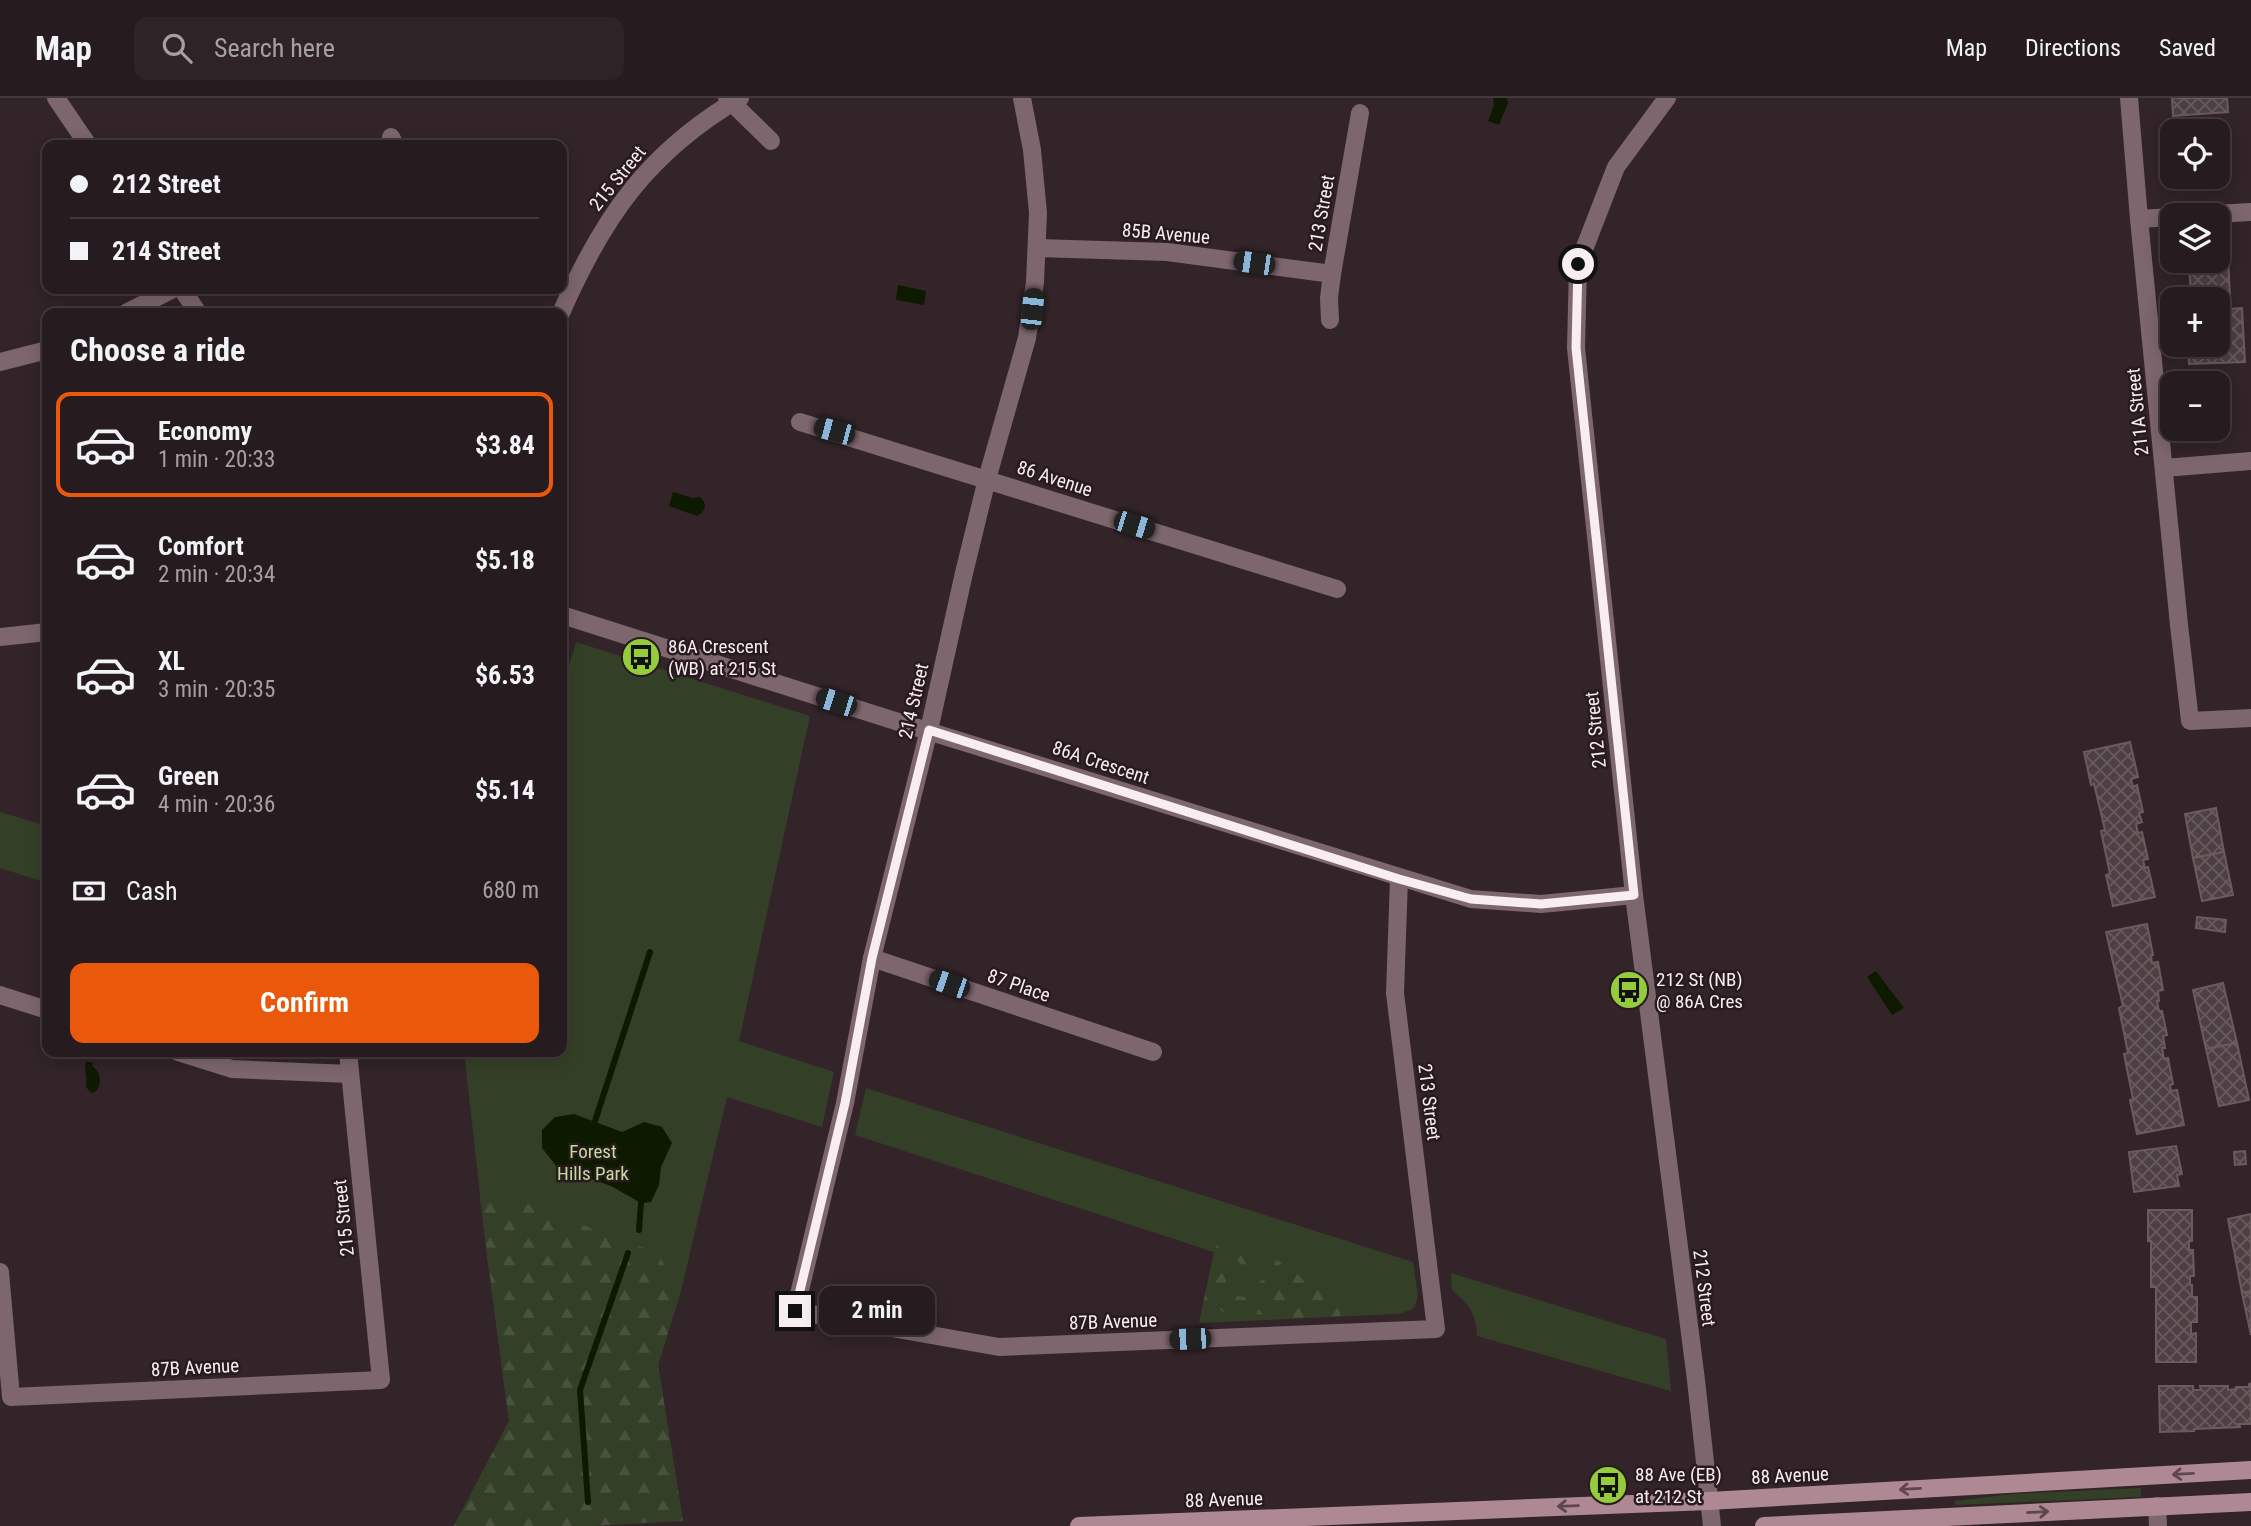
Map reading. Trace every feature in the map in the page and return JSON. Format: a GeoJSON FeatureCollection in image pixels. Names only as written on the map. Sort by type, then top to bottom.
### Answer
{"type":"FeatureCollection","features":[{"type":"Feature","properties":{"kind":"main road","name":"88 Avenue"},"geometry":{"type":"LineString","coordinates":[[1079,1526],[1709,1500],[2251,1470]]}},
{"type":"Feature","properties":{"kind":"main road"},"geometry":{"type":"LineString","coordinates":[[1764,1526],[2251,1502]]}},
{"type":"Feature","properties":{"kind":"street"},"geometry":{"type":"LineString","coordinates":[[56,98],[85,140]]}},
{"type":"Feature","properties":{"kind":"street","name":"214 Street"},"geometry":{"type":"LineString","coordinates":[[795,1311],[845,1103],[872,958],[929,730],[986,479],[1027,338],[1038,248],[1038,213],[1032,150],[1022,98]]}},
{"type":"Feature","properties":{"kind":"street","name":"212 Street"},"geometry":{"type":"LineString","coordinates":[[1667,98],[1616,167],[1578,264],[1576,348],[1634,895],[1709,1500]]}},
{"type":"Feature","properties":{"kind":"street","name":"211A Street"},"geometry":{"type":"LineString","coordinates":[[2129,98],[2190,721],[2251,718]]}},
{"type":"Feature","properties":{"kind":"street"},"geometry":{"type":"LineString","coordinates":[[733,100],[771,141]]}},
{"type":"Feature","properties":{"kind":"street","name":"215 Street"},"geometry":{"type":"LineString","coordinates":[[569,274],[642,176],[691,130],[733,100]]}},
{"type":"Feature","properties":{"kind":"street","name":"213 Street"},"geometry":{"type":"LineString","coordinates":[[1330,320],[1332,274],[1360,113]]}},
{"type":"Feature","properties":{"kind":"street"},"geometry":{"type":"LineString","coordinates":[[2230,213],[2251,212]]}},
{"type":"Feature","properties":{"kind":"street"},"geometry":{"type":"LineString","coordinates":[[2139,219],[2160,218]]}},
{"type":"Feature","properties":{"kind":"street","name":"85B Avenue"},"geometry":{"type":"LineString","coordinates":[[1038,248],[1167,252],[1332,274]]}},
{"type":"Feature","properties":{"kind":"street"},"geometry":{"type":"LineString","coordinates":[[137,308],[163,294]]}},
{"type":"Feature","properties":{"kind":"street"},"geometry":{"type":"LineString","coordinates":[[0,362],[42,351]]}},
{"type":"Feature","properties":{"kind":"street","name":"86 Avenue"},"geometry":{"type":"LineString","coordinates":[[800,422],[1337,589]]}},
{"type":"Feature","properties":{"kind":"street"},"geometry":{"type":"LineString","coordinates":[[2164,468],[2251,461]]}},
{"type":"Feature","properties":{"kind":"street","name":"86A Crescent"},"geometry":{"type":"LineString","coordinates":[[567,617],[1399,879],[1471,899],[1541,904],[1634,895]]}},
{"type":"Feature","properties":{"kind":"street"},"geometry":{"type":"LineString","coordinates":[[0,637],[42,633]]}},
{"type":"Feature","properties":{"kind":"street","name":"213 Street"},"geometry":{"type":"LineString","coordinates":[[1399,879],[1395,993],[1436,1329]]}},
{"type":"Feature","properties":{"kind":"street","name":"87 Place"},"geometry":{"type":"LineString","coordinates":[[872,958],[1153,1052]]}},
{"type":"Feature","properties":{"kind":"street"},"geometry":{"type":"LineString","coordinates":[[0,995],[42,1008]]}},
{"type":"Feature","properties":{"kind":"street"},"geometry":{"type":"LineString","coordinates":[[194,1057],[232,1069],[349,1074]]}},
{"type":"Feature","properties":{"kind":"street","name":"215 Street"},"geometry":{"type":"LineString","coordinates":[[348,1057],[381,1380]]}},
{"type":"Feature","properties":{"kind":"street","name":"87B Avenue"},"geometry":{"type":"LineString","coordinates":[[0,1272],[11,1396],[381,1380]]}},
{"type":"Feature","properties":{"kind":"street","name":"87B Avenue"},"geometry":{"type":"LineString","coordinates":[[795,1311],[999,1347],[1436,1329]]}},
{"type":"Feature","properties":{"kind":"street"},"geometry":{"type":"LineString","coordinates":[[1709,1500],[1712,1526]]}},
{"type":"Feature","properties":{"kind":"street"},"geometry":{"type":"LineString","coordinates":[[2157,1506],[2158,1526]]}},
{"type":"Feature","properties":{"kind":"green space","name":"Forest Hills Park"},"geometry":{"type":"Polygon","coordinates":[[[576,642],[810,716],[739,1041],[834,1072],[822,1127],[727,1097],[681,1291],[658,1365],[683,1521],[589,1526],[454,1526],[509,1421],[465,1057],[567,1057],[567,672],[576,642]]]}},
{"type":"Feature","properties":{"kind":"green space"},"geometry":{"type":"Polygon","coordinates":[[[0,812],[42,825],[42,881],[0,868],[0,812]]]}},
{"type":"Feature","properties":{"kind":"green space"},"geometry":{"type":"Polygon","coordinates":[[[866,1088],[1413,1262],[1418,1296],[1415,1306],[1398,1314],[1199,1323],[1214,1252],[855,1135],[866,1088]]]}},
{"type":"Feature","properties":{"kind":"green space"},"geometry":{"type":"Polygon","coordinates":[[[480,1198],[522,1202],[657,1253],[681,1291],[658,1365],[683,1521],[589,1526],[454,1526],[509,1421],[480,1198]]]}},
{"type":"Feature","properties":{"kind":"green space"},"geometry":{"type":"Polygon","coordinates":[[[1191,1229],[1204,1233],[1209,1240],[1215,1242],[1232,1266],[1226,1278],[1228,1290],[1211,1314],[1201,1314],[1214,1252],[1189,1244],[1186,1235],[1191,1229]]]}},
{"type":"Feature","properties":{"kind":"green space"},"geometry":{"type":"Polygon","coordinates":[[[1231,1242],[1259,1249],[1282,1263],[1273,1270],[1259,1273],[1250,1265],[1241,1264],[1234,1257],[1230,1249],[1231,1242]]]}},
{"type":"Feature","properties":{"kind":"green space"},"geometry":{"type":"Polygon","coordinates":[[[1291,1267],[1305,1282],[1322,1283],[1333,1294],[1343,1294],[1340,1316],[1293,1318],[1260,1301],[1256,1294],[1260,1281],[1277,1276],[1291,1267]]]}},
{"type":"Feature","properties":{"kind":"green space"},"geometry":{"type":"Polygon","coordinates":[[[1451,1273],[1666,1339],[1671,1391],[1477,1336],[1470,1310],[1452,1290],[1451,1273]]]}},
{"type":"Feature","properties":{"kind":"green space"},"geometry":{"type":"Polygon","coordinates":[[[1231,1295],[1245,1297],[1263,1314],[1231,1316],[1220,1310],[1231,1295]]]}},
{"type":"Feature","properties":{"kind":"green space"},"geometry":{"type":"Polygon","coordinates":[[[2141,1488],[2141,1497],[1955,1505],[1955,1501],[2011,1494],[2141,1488]]]}},
{"type":"Feature","properties":{"kind":"shaded area"},"geometry":{"type":"Polygon","coordinates":[[[1493,98],[1507,98],[1508,103],[1499,125],[1488,121],[1494,105],[1493,98]]]}},
{"type":"Feature","properties":{"kind":"shaded area"},"geometry":{"type":"Polygon","coordinates":[[[898,285],[926,291],[924,305],[896,300],[898,285]]]}},
{"type":"Feature","properties":{"kind":"shaded area"},"geometry":{"type":"Polygon","coordinates":[[[673,492],[693,498],[700,497],[705,505],[704,510],[697,516],[669,506],[673,492]]]}},
{"type":"Feature","properties":{"kind":"shaded area"},"geometry":{"type":"Polygon","coordinates":[[[1876,971],[1904,1008],[1892,1015],[1867,977],[1876,971]]]}},
{"type":"Feature","properties":{"kind":"shaded area"},"geometry":{"type":"Polygon","coordinates":[[[86,1061],[93,1063],[92,1066],[100,1078],[98,1089],[91,1093],[86,1087],[86,1061]]]}},
{"type":"Feature","properties":{"kind":"shaded area"},"geometry":{"type":"Polygon","coordinates":[[[574,1114],[622,1132],[644,1122],[662,1127],[672,1143],[661,1167],[659,1185],[651,1202],[641,1203],[611,1186],[557,1167],[542,1148],[542,1130],[555,1117],[574,1114]]]}},
{"type":"Feature","properties":{"kind":"building"},"geometry":{"type":"Polygon","coordinates":[[[2172,98],[2227,98],[2228,112],[2173,116],[2172,98]]]}},
{"type":"Feature","properties":{"kind":"building"},"geometry":{"type":"Polygon","coordinates":[[[2190,273],[2229,273],[2229,287],[2190,287],[2190,273]]]}},
{"type":"Feature","properties":{"kind":"building"},"geometry":{"type":"Polygon","coordinates":[[[2242,308],[2245,362],[2189,364],[2189,357],[2230,357],[2230,309],[2242,308]]]}},
{"type":"Feature","properties":{"kind":"building"},"geometry":{"type":"Polygon","coordinates":[[[2130,742],[2138,777],[2131,779],[2133,787],[2137,785],[2143,812],[2139,813],[2142,822],[2136,824],[2138,833],[2142,832],[2148,859],[2143,860],[2145,868],[2148,867],[2155,897],[2113,906],[2101,831],[2105,830],[2084,752],[2130,742]]]}},
{"type":"Feature","properties":{"kind":"building"},"geometry":{"type":"Polygon","coordinates":[[[2216,808],[2224,852],[2193,858],[2185,814],[2216,808]]]}},
{"type":"Feature","properties":{"kind":"building"},"geometry":{"type":"Polygon","coordinates":[[[2224,852],[2233,895],[2202,901],[2193,858],[2224,852]]]}},
{"type":"Feature","properties":{"kind":"building"},"geometry":{"type":"Polygon","coordinates":[[[2197,917],[2226,920],[2225,932],[2196,928],[2197,917]]]}},
{"type":"Feature","properties":{"kind":"building"},"geometry":{"type":"Polygon","coordinates":[[[2147,924],[2152,963],[2158,962],[2163,990],[2158,991],[2157,1001],[2167,1035],[2163,1036],[2164,1059],[2168,1058],[2173,1084],[2170,1085],[2171,1091],[2177,1090],[2184,1125],[2137,1134],[2124,1054],[2128,1053],[2119,1008],[2123,1006],[2106,932],[2147,924]]]}},
{"type":"Feature","properties":{"kind":"building"},"geometry":{"type":"Polygon","coordinates":[[[2223,983],[2237,1043],[2206,1049],[2193,990],[2223,983]]]}},
{"type":"Feature","properties":{"kind":"building"},"geometry":{"type":"Polygon","coordinates":[[[2237,1043],[2249,1100],[2219,1106],[2206,1049],[2237,1043]]]}},
{"type":"Feature","properties":{"kind":"building"},"geometry":{"type":"Polygon","coordinates":[[[2176,1146],[2182,1174],[2177,1175],[2179,1186],[2134,1192],[2129,1152],[2176,1146]]]}},
{"type":"Feature","properties":{"kind":"building"},"geometry":{"type":"Polygon","coordinates":[[[2245,1151],[2246,1164],[2235,1165],[2234,1152],[2245,1151]]]}},
{"type":"Feature","properties":{"kind":"building"},"geometry":{"type":"Polygon","coordinates":[[[2148,1210],[2192,1210],[2192,1241],[2189,1241],[2189,1250],[2193,1250],[2194,1276],[2190,1276],[2190,1285],[2192,1297],[2197,1297],[2197,1322],[2191,1322],[2191,1334],[2196,1333],[2196,1362],[2156,1362],[2156,1287],[2151,1287],[2148,1210]]]}},
{"type":"Feature","properties":{"kind":"building"},"geometry":{"type":"Polygon","coordinates":[[[2251,1214],[2251,1291],[2242,1293],[2228,1219],[2251,1214]]]}},
{"type":"Feature","properties":{"kind":"building"},"geometry":{"type":"Polygon","coordinates":[[[2251,1291],[2251,1335],[2242,1293],[2251,1291]]]}},
{"type":"Feature","properties":{"kind":"building"},"geometry":{"type":"Polygon","coordinates":[[[2251,1383],[2251,1424],[2160,1432],[2159,1386],[2193,1386],[2193,1390],[2201,1390],[2200,1386],[2228,1386],[2228,1390],[2249,1387],[2251,1383]]]}},
{"type":"Feature","properties":{"kind":"waterway"},"geometry":{"type":"LineString","coordinates":[[595,1121],[650,952]]}},
{"type":"Feature","properties":{"kind":"waterway"},"geometry":{"type":"LineString","coordinates":[[639,1230],[641,1203]]}},
{"type":"Feature","properties":{"kind":"waterway"},"geometry":{"type":"LineString","coordinates":[[588,1502],[580,1390],[628,1253]]}},
{"type":"Feature","properties":{"kind":"place","name":"86A Crescent (WB) at 215 St"},"geometry":{"type":"Point","coordinates":[641,657]}},
{"type":"Feature","properties":{"kind":"place","name":"212 St (NB) @ 86A Cres"},"geometry":{"type":"Point","coordinates":[1629,990]}},
{"type":"Feature","properties":{"kind":"place","name":"88 Ave (EB) at 212 St"},"geometry":{"type":"Point","coordinates":[1608,1485]}},
{"type":"Feature","properties":{"kind":"route"},"geometry":{"type":"LineString","coordinates":[[795,1311],[845,1103],[872,958],[929,730],[1399,879],[1471,899],[1541,904],[1634,895],[1576,348],[1578,264]]}}]}
